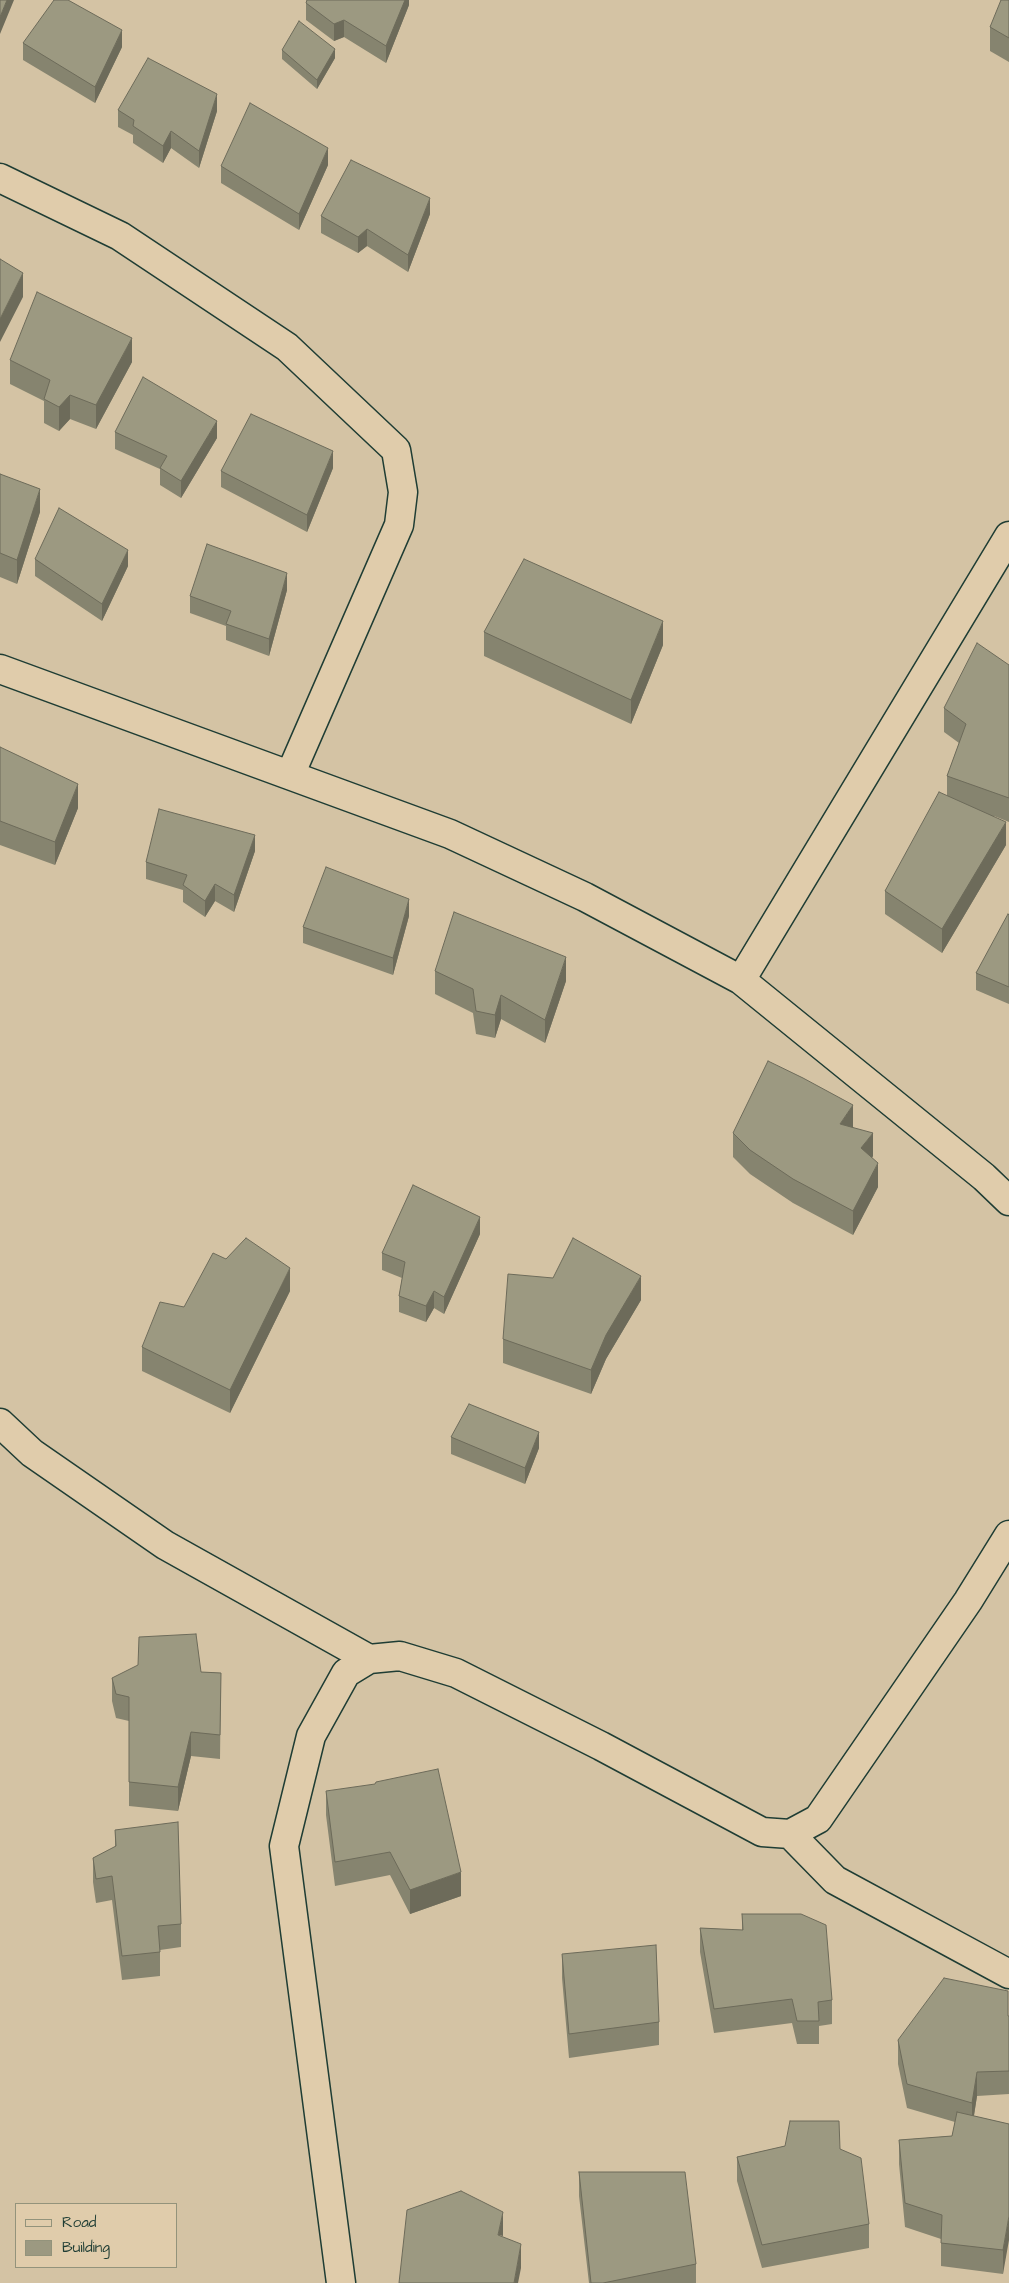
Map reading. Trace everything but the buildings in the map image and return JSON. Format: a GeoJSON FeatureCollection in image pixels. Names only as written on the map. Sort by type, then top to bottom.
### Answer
{"type":"FeatureCollection","features":[{"type":"Feature","properties":{"kind":"street"},"geometry":{"type":"LineString","coordinates":[[0,178],[120,236],[286,347],[396,450],[403,492],[399,525],[290,775]]}},
{"type":"Feature","properties":{"kind":"street"},"geometry":{"type":"LineString","coordinates":[[741,980],[1009,536]]}},
{"type":"Feature","properties":{"kind":"street"},"geometry":{"type":"LineString","coordinates":[[0,669],[450,834],[585,897],[741,980],[984,1177],[1009,1201]]}},
{"type":"Feature","properties":{"kind":"street"},"geometry":{"type":"LineString","coordinates":[[0,1423],[32,1453],[165,1546],[369,1659]]}},
{"type":"Feature","properties":{"kind":"street"},"geometry":{"type":"LineString","coordinates":[[341,2283],[284,1846],[310,1736],[346,1673],[369,1659],[400,1656],[456,1673],[601,1746],[762,1832],[790,1834],[818,1818],[968,1601],[1009,1535]]}},
{"type":"Feature","properties":{"kind":"street"},"geometry":{"type":"LineString","coordinates":[[790,1834],[835,1880],[1009,1974]]}}]}
